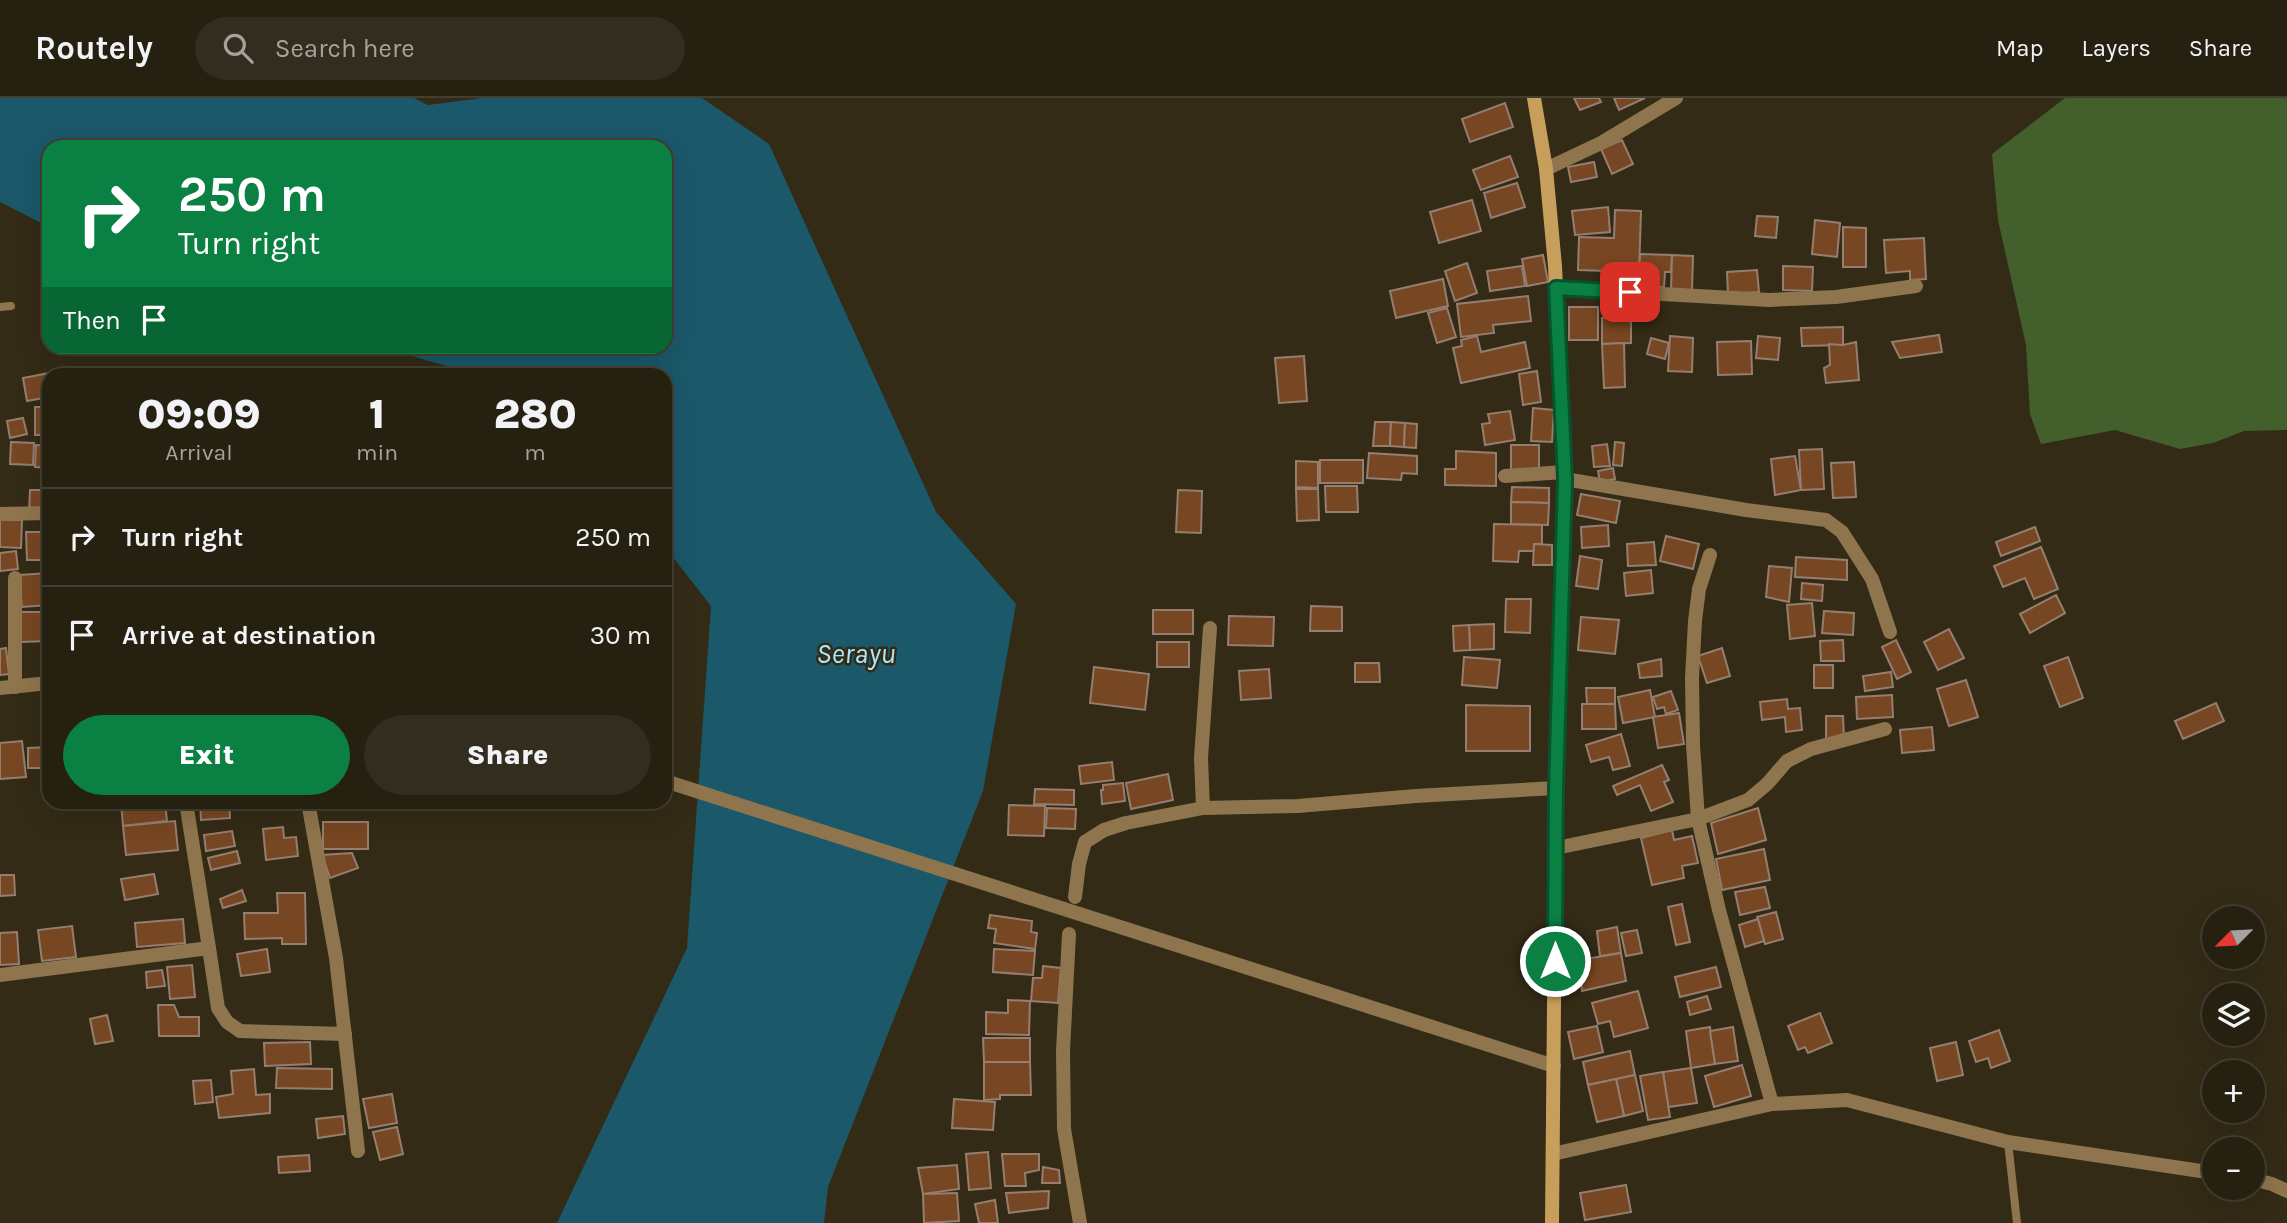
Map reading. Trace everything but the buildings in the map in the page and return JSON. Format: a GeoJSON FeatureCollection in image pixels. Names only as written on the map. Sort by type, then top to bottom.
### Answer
{"type":"FeatureCollection","features":[{"type":"Feature","properties":{"kind":"main road"},"geometry":{"type":"LineString","coordinates":[[1534,98],[1546,169],[1556,288],[1564,475],[1556,788],[1552,1223]]}},
{"type":"Feature","properties":{"kind":"street"},"geometry":{"type":"LineString","coordinates":[[1546,169],[1601,143],[1676,98]]}},
{"type":"Feature","properties":{"kind":"street"},"geometry":{"type":"LineString","coordinates":[[1556,288],[1769,300],[1836,297],[1916,286]]}},
{"type":"Feature","properties":{"kind":"street"},"geometry":{"type":"LineString","coordinates":[[1505,476],[1564,475],[1746,510],[1826,520],[1842,532],[1872,579],[1890,632]]}},
{"type":"Feature","properties":{"kind":"street"},"geometry":{"type":"LineString","coordinates":[[0,513],[42,513]]}},
{"type":"Feature","properties":{"kind":"street"},"geometry":{"type":"LineString","coordinates":[[1710,555],[1699,589],[1692,678],[1698,819],[1719,910],[1772,1104]]}},
{"type":"Feature","properties":{"kind":"street"},"geometry":{"type":"LineString","coordinates":[[15,578],[7,687],[42,684]]}},
{"type":"Feature","properties":{"kind":"street"},"geometry":{"type":"LineString","coordinates":[[1203,808],[1202,758],[1210,628]]}},
{"type":"Feature","properties":{"kind":"street"},"geometry":{"type":"LineString","coordinates":[[1556,848],[1698,819],[1748,800],[1767,784],[1787,761],[1811,749],[1885,729]]}},
{"type":"Feature","properties":{"kind":"street"},"geometry":{"type":"LineString","coordinates":[[672,783],[1554,1066]]}},
{"type":"Feature","properties":{"kind":"street"},"geometry":{"type":"LineString","coordinates":[[1075,897],[1085,842],[1115,826],[1203,808],[1298,806],[1556,788]]}},
{"type":"Feature","properties":{"kind":"street"},"geometry":{"type":"LineString","coordinates":[[187,809],[218,1008],[227,1022],[240,1031],[345,1034]]}},
{"type":"Feature","properties":{"kind":"street"},"geometry":{"type":"LineString","coordinates":[[309,809],[336,958],[358,1151]]}},
{"type":"Feature","properties":{"kind":"street"},"geometry":{"type":"LineString","coordinates":[[1069,934],[1063,1051],[1064,1129],[1080,1223]]}},
{"type":"Feature","properties":{"kind":"street"},"geometry":{"type":"LineString","coordinates":[[0,975],[209,948]]}},
{"type":"Feature","properties":{"kind":"street"},"geometry":{"type":"LineString","coordinates":[[1553,1154],[1772,1104],[1847,1100],[2008,1142],[2202,1171]]}},
{"type":"Feature","properties":{"kind":"street"},"geometry":{"type":"LineString","coordinates":[[2265,1182],[2287,1191]]}},
{"type":"Feature","properties":{"kind":"lane"},"geometry":{"type":"LineString","coordinates":[[0,307],[11,306]]}},
{"type":"Feature","properties":{"kind":"lane"},"geometry":{"type":"LineString","coordinates":[[2008,1142],[2017,1223]]}},
{"type":"Feature","properties":{"kind":"green space"},"geometry":{"type":"Polygon","coordinates":[[[2065,98],[2287,98],[2287,430],[2244,431],[2213,443],[2180,449],[2115,430],[2041,444],[2030,414],[2026,345],[1998,220],[1992,154],[2065,98]]]}},
{"type":"Feature","properties":{"kind":"water","name":"Serayu"},"geometry":{"type":"Polygon","coordinates":[[[0,98],[414,98],[428,105],[482,98],[702,98],[769,144],[936,512],[1016,604],[983,791],[828,1187],[824,1223],[557,1223],[687,948],[711,606],[672,556],[672,368],[454,368],[405,354],[672,354],[672,140],[42,140],[42,223],[0,202],[0,98]]]}},
{"type":"Feature","properties":{"kind":"route"},"geometry":{"type":"LineString","coordinates":[[1555,961],[1556,788],[1565,479],[1556,288],[1630,292]]}}]}
